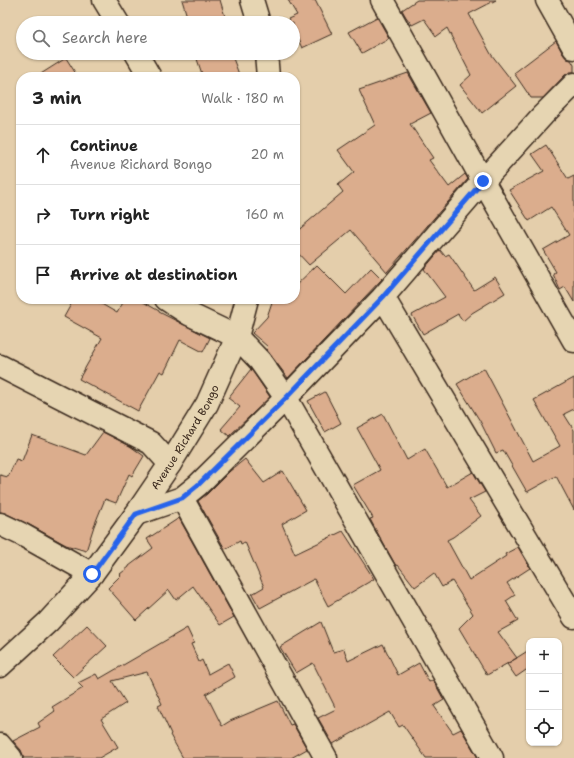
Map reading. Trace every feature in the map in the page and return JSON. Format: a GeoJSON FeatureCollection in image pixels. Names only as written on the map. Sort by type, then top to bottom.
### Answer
{"type":"FeatureCollection","features":[{"type":"Feature","properties":{"kind":"street"},"geometry":{"type":"LineString","coordinates":[[104,0],[114,16]]}},
{"type":"Feature","properties":{"kind":"street"},"geometry":{"type":"LineString","coordinates":[[252,0],[257,16]]}},
{"type":"Feature","properties":{"kind":"street"},"geometry":{"type":"LineString","coordinates":[[382,0],[574,341]]}},
{"type":"Feature","properties":{"kind":"street"},"geometry":{"type":"LineString","coordinates":[[547,0],[574,48]]}},
{"type":"Feature","properties":{"kind":"street"},"geometry":{"type":"LineString","coordinates":[[140,60],[147,72]]}},
{"type":"Feature","properties":{"kind":"street"},"geometry":{"type":"LineString","coordinates":[[267,60],[268,72]]}},
{"type":"Feature","properties":{"kind":"street"},"geometry":{"type":"LineString","coordinates":[[136,514],[182,498],[198,485],[286,398],[383,297],[483,181],[543,115],[574,84]]}},
{"type":"Feature","properties":{"kind":"street"},"geometry":{"type":"LineString","coordinates":[[383,297],[574,616]]}},
{"type":"Feature","properties":{"kind":"street"},"geometry":{"type":"LineString","coordinates":[[174,304],[189,314],[237,337],[260,361],[286,398],[492,758]]}},
{"type":"Feature","properties":{"kind":"street","name":"Avenue Richard Bongo"},"geometry":{"type":"LineString","coordinates":[[0,666],[48,622],[92,574],[170,464],[207,404],[237,337],[246,304]]}},
{"type":"Feature","properties":{"kind":"street"},"geometry":{"type":"LineString","coordinates":[[0,366],[151,443],[170,464]]}},
{"type":"Feature","properties":{"kind":"street"},"geometry":{"type":"LineString","coordinates":[[182,498],[326,758]]}},
{"type":"Feature","properties":{"kind":"street"},"geometry":{"type":"LineString","coordinates":[[0,524],[21,534],[92,574]]}},
{"type":"Feature","properties":{"kind":"street"},"geometry":{"type":"LineString","coordinates":[[0,745],[11,758]]}},
{"type":"Feature","properties":{"kind":"building"},"geometry":{"type":"Polygon","coordinates":[[[182,0],[220,0],[225,16],[187,16],[182,0]]]}},
{"type":"Feature","properties":{"kind":"building"},"geometry":{"type":"Polygon","coordinates":[[[288,0],[315,0],[332,34],[302,48],[300,44],[300,16],[295,16],[297,15],[288,0]]]}},
{"type":"Feature","properties":{"kind":"building"},"geometry":{"type":"Polygon","coordinates":[[[417,0],[496,0],[469,14],[491,54],[516,86],[482,113],[460,85],[471,75],[447,28],[436,36],[424,19],[412,25],[406,17],[402,10],[417,0]]]}},
{"type":"Feature","properties":{"kind":"building"},"geometry":{"type":"Polygon","coordinates":[[[377,17],[389,38],[362,53],[349,32],[377,17]]]}},
{"type":"Feature","properties":{"kind":"building"},"geometry":{"type":"Polygon","coordinates":[[[556,41],[563,54],[567,59],[571,60],[574,65],[574,72],[570,72],[565,75],[543,98],[531,98],[514,73],[556,41]]]}},
{"type":"Feature","properties":{"kind":"building"},"geometry":{"type":"Polygon","coordinates":[[[63,60],[67,60],[75,72],[44,72],[63,60]]]}},
{"type":"Feature","properties":{"kind":"building"},"geometry":{"type":"Polygon","coordinates":[[[197,60],[234,60],[238,72],[201,72],[197,60]]]}},
{"type":"Feature","properties":{"kind":"building"},"geometry":{"type":"Polygon","coordinates":[[[408,73],[431,113],[410,124],[433,158],[429,160],[449,187],[465,174],[468,179],[387,272],[351,230],[309,265],[300,255],[300,229],[343,192],[338,185],[354,172],[338,150],[375,125],[359,90],[408,73]]]}},
{"type":"Feature","properties":{"kind":"building"},"geometry":{"type":"Polygon","coordinates":[[[546,145],[568,179],[574,176],[574,302],[565,287],[560,290],[553,274],[556,272],[543,250],[569,235],[551,207],[529,221],[509,190],[544,171],[532,154],[546,145]]]}},
{"type":"Feature","properties":{"kind":"building"},"geometry":{"type":"Polygon","coordinates":[[[440,250],[445,256],[449,254],[474,290],[495,277],[505,293],[472,313],[463,321],[458,314],[423,334],[412,315],[445,297],[424,269],[440,250]]]}},
{"type":"Feature","properties":{"kind":"building"},"geometry":{"type":"Polygon","coordinates":[[[317,265],[346,294],[371,268],[382,279],[288,378],[266,349],[268,347],[252,333],[267,317],[271,304],[300,304],[300,281],[317,265]]]}},
{"type":"Feature","properties":{"kind":"building"},"geometry":{"type":"Polygon","coordinates":[[[71,304],[102,304],[117,313],[122,304],[147,304],[159,312],[210,338],[203,352],[180,340],[164,373],[160,371],[138,411],[79,379],[102,338],[64,317],[71,304]]]}},
{"type":"Feature","properties":{"kind":"building"},"geometry":{"type":"Polygon","coordinates":[[[484,368],[533,461],[560,446],[534,400],[574,378],[574,409],[564,414],[574,430],[574,510],[556,476],[527,492],[503,450],[496,453],[480,421],[457,384],[484,368]]]}},
{"type":"Feature","properties":{"kind":"building"},"geometry":{"type":"Polygon","coordinates":[[[251,369],[270,397],[229,436],[221,429],[240,407],[228,398],[251,369]]]}},
{"type":"Feature","properties":{"kind":"building"},"geometry":{"type":"Polygon","coordinates":[[[325,392],[341,423],[325,432],[308,401],[325,392]]]}},
{"type":"Feature","properties":{"kind":"building"},"geometry":{"type":"Polygon","coordinates":[[[383,414],[407,460],[425,449],[447,487],[473,472],[485,492],[469,500],[481,516],[447,540],[469,580],[506,556],[505,554],[518,547],[530,568],[507,583],[515,595],[506,601],[518,621],[498,632],[517,658],[487,675],[459,628],[473,614],[452,581],[442,587],[434,573],[415,587],[398,565],[396,566],[370,519],[373,518],[353,485],[380,470],[357,428],[383,414]]]}},
{"type":"Feature","properties":{"kind":"building"},"geometry":{"type":"Polygon","coordinates":[[[103,432],[130,446],[144,456],[132,476],[129,474],[116,503],[105,499],[86,551],[66,545],[26,523],[0,512],[0,475],[8,477],[16,459],[22,461],[32,435],[86,455],[103,432]]]}},
{"type":"Feature","properties":{"kind":"building"},"geometry":{"type":"Polygon","coordinates":[[[245,459],[264,483],[283,471],[306,510],[282,524],[295,554],[343,531],[374,579],[328,606],[314,579],[260,608],[252,594],[264,587],[245,542],[241,544],[240,541],[225,549],[198,501],[245,459]]]}},
{"type":"Feature","properties":{"kind":"building"},"geometry":{"type":"Polygon","coordinates":[[[179,518],[234,617],[220,625],[193,586],[176,600],[169,590],[136,620],[108,588],[129,566],[153,548],[147,539],[179,518]]]}},
{"type":"Feature","properties":{"kind":"building"},"geometry":{"type":"Polygon","coordinates":[[[321,622],[333,652],[344,649],[348,661],[383,644],[398,675],[419,663],[429,682],[433,680],[444,700],[434,706],[453,733],[461,729],[478,758],[426,758],[403,725],[399,727],[390,712],[333,744],[318,718],[336,709],[313,663],[296,673],[280,647],[321,622]]]}},
{"type":"Feature","properties":{"kind":"building"},"geometry":{"type":"Polygon","coordinates":[[[87,625],[107,646],[73,677],[53,657],[87,625]]]}},
{"type":"Feature","properties":{"kind":"building"},"geometry":{"type":"Polygon","coordinates":[[[187,628],[194,643],[191,644],[199,662],[202,660],[208,674],[228,663],[235,677],[206,694],[222,726],[230,721],[278,701],[290,725],[293,724],[307,749],[291,758],[183,758],[170,735],[171,734],[158,706],[162,704],[147,672],[112,681],[126,703],[101,719],[118,747],[99,758],[23,758],[21,750],[13,741],[40,727],[38,723],[55,711],[52,707],[83,688],[78,683],[96,674],[99,679],[187,628]]]}},
{"type":"Feature","properties":{"kind":"building"},"geometry":{"type":"Polygon","coordinates":[[[526,652],[526,670],[516,677],[507,664],[526,652]]]}},
{"type":"Feature","properties":{"kind":"route"},"geometry":{"type":"LineString","coordinates":[[92,574],[136,514],[182,498],[198,485],[286,398],[383,297],[483,181]]}}]}
